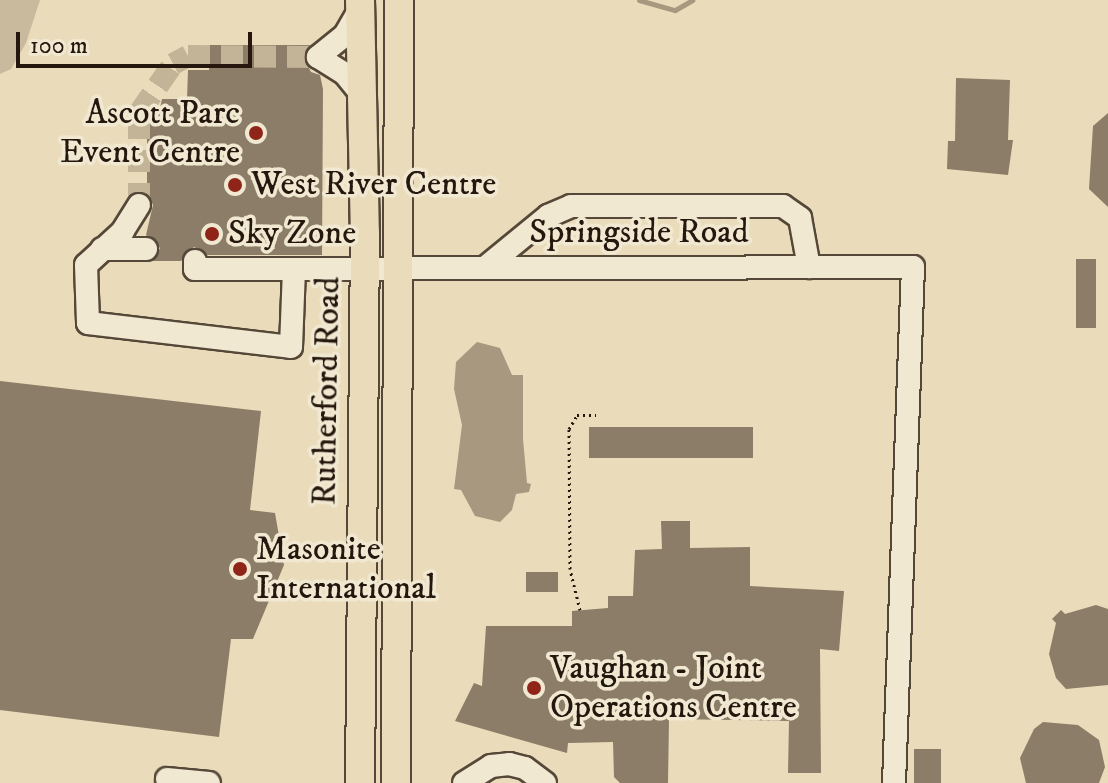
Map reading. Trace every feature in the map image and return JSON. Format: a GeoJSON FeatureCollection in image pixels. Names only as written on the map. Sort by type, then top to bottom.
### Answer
{"type":"FeatureCollection","features":[{"type":"Feature","properties":{"kind":"main road","name":"Rutherford Road"},"geometry":{"type":"LineString","coordinates":[[396,783],[401,267],[399,0]]}},
{"type":"Feature","properties":{"kind":"main road","name":"Rutherford Road"},"geometry":{"type":"LineString","coordinates":[[360,5],[365,267],[360,783]]}},
{"type":"Feature","properties":{"kind":"lane"},"geometry":{"type":"LineString","coordinates":[[360,5],[345,35],[318,57],[345,74],[363,96]]}},
{"type":"Feature","properties":{"kind":"lane"},"geometry":{"type":"LineString","coordinates":[[139,205],[123,231],[91,257],[83,276],[88,323],[291,347],[294,269]]}},
{"type":"Feature","properties":{"kind":"lane"},"geometry":{"type":"LineString","coordinates":[[487,266],[548,216],[571,206],[783,206],[800,218],[809,267]]}},
{"type":"Feature","properties":{"kind":"lane"},"geometry":{"type":"LineString","coordinates":[[102,249],[146,249]]}},
{"type":"Feature","properties":{"kind":"lane","name":"Springside Road"},"geometry":{"type":"LineString","coordinates":[[195,261],[195,269],[913,267],[894,783]]}},
{"type":"Feature","properties":{"kind":"lane"},"geometry":{"type":"LineString","coordinates":[[464,783],[491,766],[509,764],[525,768],[545,783]]}},
{"type":"Feature","properties":{"kind":"lane"},"geometry":{"type":"LineString","coordinates":[[167,779],[209,783]]}},
{"type":"Feature","properties":{"kind":"path"},"geometry":{"type":"LineString","coordinates":[[580,610],[570,569],[569,429],[577,415],[596,415]]}},
{"type":"Feature","properties":{"kind":"shaded area"},"geometry":{"type":"Polygon","coordinates":[[[0,0],[40,0],[26,43],[11,69],[0,74],[0,0]]]}},
{"type":"Feature","properties":{"kind":"shaded area"},"geometry":{"type":"Polygon","coordinates":[[[477,342],[500,348],[512,375],[523,375],[523,439],[527,483],[531,484],[529,492],[516,494],[512,510],[500,522],[475,516],[461,490],[454,489],[462,425],[454,389],[456,362],[477,342]]]}},
{"type":"Feature","properties":{"kind":"building","name":"West River Centre"},"geometry":{"type":"Polygon","coordinates":[[[209,45],[310,45],[304,59],[311,72],[320,75],[323,89],[322,255],[208,255],[194,247],[181,261],[153,261],[160,248],[146,235],[153,205],[147,193],[147,122],[158,118],[162,99],[187,99],[188,70],[209,70],[209,45]]]}},
{"type":"Feature","properties":{"kind":"building"},"geometry":{"type":"Polygon","coordinates":[[[956,78],[1010,80],[1008,140],[1013,140],[1008,175],[947,169],[948,141],[955,141],[956,78]]]}},
{"type":"Feature","properties":{"kind":"building"},"geometry":{"type":"Polygon","coordinates":[[[1108,113],[1108,207],[1089,189],[1093,126],[1108,113]]]}},
{"type":"Feature","properties":{"kind":"building"},"geometry":{"type":"Polygon","coordinates":[[[1076,259],[1096,259],[1096,328],[1076,328],[1076,259]]]}},
{"type":"Feature","properties":{"kind":"building"},"geometry":{"type":"Polygon","coordinates":[[[0,381],[261,411],[250,510],[275,513],[284,565],[253,639],[231,639],[219,737],[0,710],[0,381]]]}},
{"type":"Feature","properties":{"kind":"building"},"geometry":{"type":"Polygon","coordinates":[[[589,427],[753,427],[753,458],[589,458],[589,427]]]}},
{"type":"Feature","properties":{"kind":"building"},"geometry":{"type":"Polygon","coordinates":[[[661,521],[690,521],[690,548],[750,547],[750,586],[844,591],[839,651],[820,649],[821,773],[788,773],[789,721],[669,719],[668,783],[620,783],[614,777],[613,742],[568,743],[567,753],[455,721],[474,683],[482,686],[486,626],[572,626],[572,611],[608,608],[608,596],[633,596],[635,550],[662,549],[661,521]]]}},
{"type":"Feature","properties":{"kind":"building"},"geometry":{"type":"Polygon","coordinates":[[[526,572],[558,572],[558,592],[526,592],[526,572]]]}},
{"type":"Feature","properties":{"kind":"building"},"geometry":{"type":"Polygon","coordinates":[[[1096,605],[1108,609],[1108,685],[1066,689],[1056,678],[1049,654],[1056,623],[1052,619],[1061,610],[1065,614],[1096,605]]]}},
{"type":"Feature","properties":{"kind":"building"},"geometry":{"type":"Polygon","coordinates":[[[1043,722],[1078,725],[1099,740],[1105,767],[1099,783],[1026,783],[1020,758],[1034,729],[1043,722]]]}},
{"type":"Feature","properties":{"kind":"building"},"geometry":{"type":"Polygon","coordinates":[[[914,749],[941,749],[941,783],[914,783],[914,749]]]}},
{"type":"Feature","properties":{"kind":"waterway"},"geometry":{"type":"LineString","coordinates":[[639,0],[675,10],[692,0]]}},
{"type":"Feature","properties":{"kind":"tunnel"},"geometry":{"type":"LineString","coordinates":[[139,205],[139,113],[173,64],[188,56],[318,57]]}},
{"type":"Feature","properties":{"kind":"place","name":"Ascott Parc Event Centre"},"geometry":{"type":"Point","coordinates":[256,133]}},
{"type":"Feature","properties":{"kind":"place","name":"West River Centre"},"geometry":{"type":"Point","coordinates":[235,185]}},
{"type":"Feature","properties":{"kind":"place","name":"Sky Zone"},"geometry":{"type":"Point","coordinates":[212,234]}},
{"type":"Feature","properties":{"kind":"place","name":"Masonite International"},"geometry":{"type":"Point","coordinates":[240,569]}},
{"type":"Feature","properties":{"kind":"place","name":"Vaughan - Joint Operations Centre"},"geometry":{"type":"Point","coordinates":[534,688]}}]}
